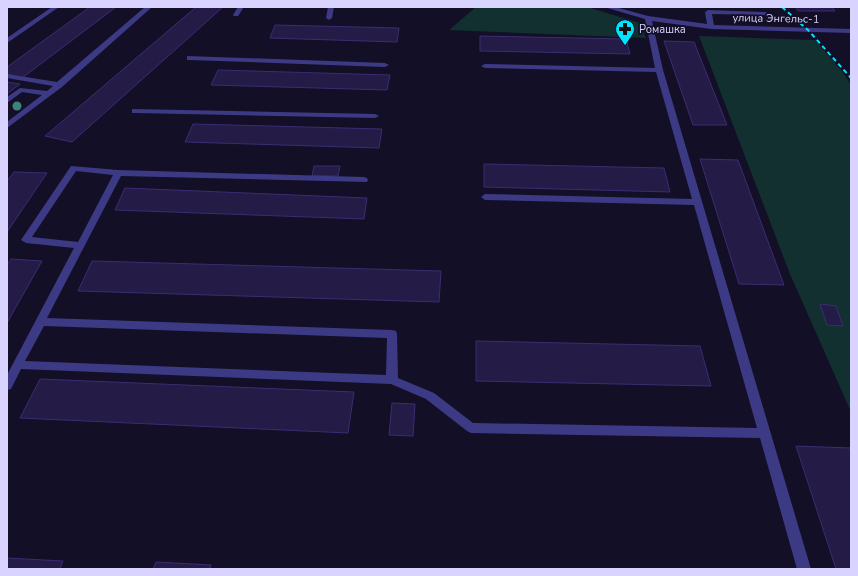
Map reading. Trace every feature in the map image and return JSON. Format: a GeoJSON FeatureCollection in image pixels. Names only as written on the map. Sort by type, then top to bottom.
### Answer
{"type":"FeatureCollection","features":[{"type":"Feature","properties":{"kind":"street"},"geometry":{"type":"LineString","coordinates":[[7,41],[56,7]]}},
{"type":"Feature","properties":{"kind":"street"},"geometry":{"type":"LineString","coordinates":[[7,126],[59,85],[149,7]]}},
{"type":"Feature","properties":{"kind":"street"},"geometry":{"type":"LineString","coordinates":[[236,15],[241,7]]}},
{"type":"Feature","properties":{"kind":"street"},"geometry":{"type":"LineString","coordinates":[[329,18],[331,7]]}},
{"type":"Feature","properties":{"kind":"street","name":"улица Энгельс-1"},"geometry":{"type":"LineString","coordinates":[[607,7],[648,18],[710,28],[851,31]]}},
{"type":"Feature","properties":{"kind":"street"},"geometry":{"type":"LineString","coordinates":[[632,14],[636,7]]}},
{"type":"Feature","properties":{"kind":"street"},"geometry":{"type":"LineString","coordinates":[[710,28],[708,12],[765,14]]}},
{"type":"Feature","properties":{"kind":"street"},"geometry":{"type":"LineString","coordinates":[[648,18],[659,70],[804,569]]}},
{"type":"Feature","properties":{"kind":"street"},"geometry":{"type":"LineString","coordinates":[[190,58],[385,65]]}},
{"type":"Feature","properties":{"kind":"street"},"geometry":{"type":"LineString","coordinates":[[485,66],[659,70]]}},
{"type":"Feature","properties":{"kind":"street"},"geometry":{"type":"LineString","coordinates":[[7,76],[59,85]]}},
{"type":"Feature","properties":{"kind":"street"},"geometry":{"type":"LineString","coordinates":[[7,101],[20,90],[47,93]]}},
{"type":"Feature","properties":{"kind":"street"},"geometry":{"type":"LineString","coordinates":[[135,111],[375,116]]}},
{"type":"Feature","properties":{"kind":"street"},"geometry":{"type":"LineString","coordinates":[[80,245],[26,240],[74,168],[118,173],[364,180]]}},
{"type":"Feature","properties":{"kind":"street"},"geometry":{"type":"LineString","coordinates":[[7,386],[118,173]]}},
{"type":"Feature","properties":{"kind":"street"},"geometry":{"type":"LineString","coordinates":[[485,197],[698,202]]}},
{"type":"Feature","properties":{"kind":"street"},"geometry":{"type":"LineString","coordinates":[[40,322],[392,334],[392,380]]}},
{"type":"Feature","properties":{"kind":"street"},"geometry":{"type":"LineString","coordinates":[[18,365],[392,380],[430,396],[471,428],[765,432]]}},
{"type":"Feature","properties":{"kind":"green space"},"geometry":{"type":"Polygon","coordinates":[[[476,7],[587,7],[640,23],[646,38],[449,30],[476,7]]]}},
{"type":"Feature","properties":{"kind":"green space"},"geometry":{"type":"Polygon","coordinates":[[[699,36],[815,40],[842,71],[851,85],[851,412],[790,274],[699,36]]]}},
{"type":"Feature","properties":{"kind":"building"},"geometry":{"type":"Polygon","coordinates":[[[90,7],[116,7],[22,78],[7,74],[7,67],[90,7]]]}},
{"type":"Feature","properties":{"kind":"building"},"geometry":{"type":"Polygon","coordinates":[[[196,7],[223,7],[72,142],[45,136],[196,7]]]}},
{"type":"Feature","properties":{"kind":"building"},"geometry":{"type":"Polygon","coordinates":[[[796,7],[832,7],[835,11],[798,11],[796,7]]]}},
{"type":"Feature","properties":{"kind":"building"},"geometry":{"type":"Polygon","coordinates":[[[275,25],[399,28],[397,42],[270,38],[275,25]]]}},
{"type":"Feature","properties":{"kind":"building"},"geometry":{"type":"Polygon","coordinates":[[[480,36],[626,39],[630,54],[480,51],[480,36]]]}},
{"type":"Feature","properties":{"kind":"building"},"geometry":{"type":"Polygon","coordinates":[[[664,41],[694,42],[727,125],[693,125],[664,41]]]}},
{"type":"Feature","properties":{"kind":"building"},"geometry":{"type":"Polygon","coordinates":[[[218,70],[390,75],[387,90],[211,85],[218,70]]]}},
{"type":"Feature","properties":{"kind":"building"},"geometry":{"type":"Polygon","coordinates":[[[7,82],[20,84],[7,94],[7,82]]]}},
{"type":"Feature","properties":{"kind":"building"},"geometry":{"type":"Polygon","coordinates":[[[193,124],[382,129],[379,148],[185,142],[193,124]]]}},
{"type":"Feature","properties":{"kind":"building"},"geometry":{"type":"Polygon","coordinates":[[[700,159],[738,160],[784,285],[739,284],[700,159]]]}},
{"type":"Feature","properties":{"kind":"building"},"geometry":{"type":"Polygon","coordinates":[[[484,164],[664,168],[670,192],[484,187],[484,164]]]}},
{"type":"Feature","properties":{"kind":"building"},"geometry":{"type":"Polygon","coordinates":[[[314,166],[340,166],[338,176],[312,176],[314,166]]]}},
{"type":"Feature","properties":{"kind":"building"},"geometry":{"type":"Polygon","coordinates":[[[14,172],[47,173],[7,232],[7,181],[14,172]]]}},
{"type":"Feature","properties":{"kind":"building"},"geometry":{"type":"Polygon","coordinates":[[[125,188],[367,198],[364,219],[115,210],[125,188]]]}},
{"type":"Feature","properties":{"kind":"building"},"geometry":{"type":"Polygon","coordinates":[[[11,259],[42,261],[7,323],[7,265],[11,259]]]}},
{"type":"Feature","properties":{"kind":"building"},"geometry":{"type":"Polygon","coordinates":[[[92,261],[441,271],[439,302],[78,291],[92,261]]]}},
{"type":"Feature","properties":{"kind":"building"},"geometry":{"type":"Polygon","coordinates":[[[820,304],[836,306],[843,326],[827,325],[820,304]]]}},
{"type":"Feature","properties":{"kind":"building"},"geometry":{"type":"Polygon","coordinates":[[[476,341],[700,346],[711,386],[476,381],[476,341]]]}},
{"type":"Feature","properties":{"kind":"building"},"geometry":{"type":"Polygon","coordinates":[[[40,379],[354,392],[348,433],[20,418],[40,379]]]}},
{"type":"Feature","properties":{"kind":"building"},"geometry":{"type":"Polygon","coordinates":[[[392,403],[415,404],[413,436],[389,435],[392,403]]]}},
{"type":"Feature","properties":{"kind":"building"},"geometry":{"type":"Polygon","coordinates":[[[796,446],[851,448],[851,569],[836,569],[796,446]]]}},
{"type":"Feature","properties":{"kind":"building"},"geometry":{"type":"Polygon","coordinates":[[[7,558],[63,561],[60,569],[7,569],[7,558]]]}},
{"type":"Feature","properties":{"kind":"building"},"geometry":{"type":"Polygon","coordinates":[[[156,562],[211,565],[210,569],[153,569],[156,562]]]}},
{"type":"Feature","properties":{"kind":"railway"},"geometry":{"type":"LineString","coordinates":[[782,7],[808,30],[851,78]]}},
{"type":"Feature","properties":{"kind":"place","name":"Ромашка"},"geometry":{"type":"Point","coordinates":[625,46]}}]}
